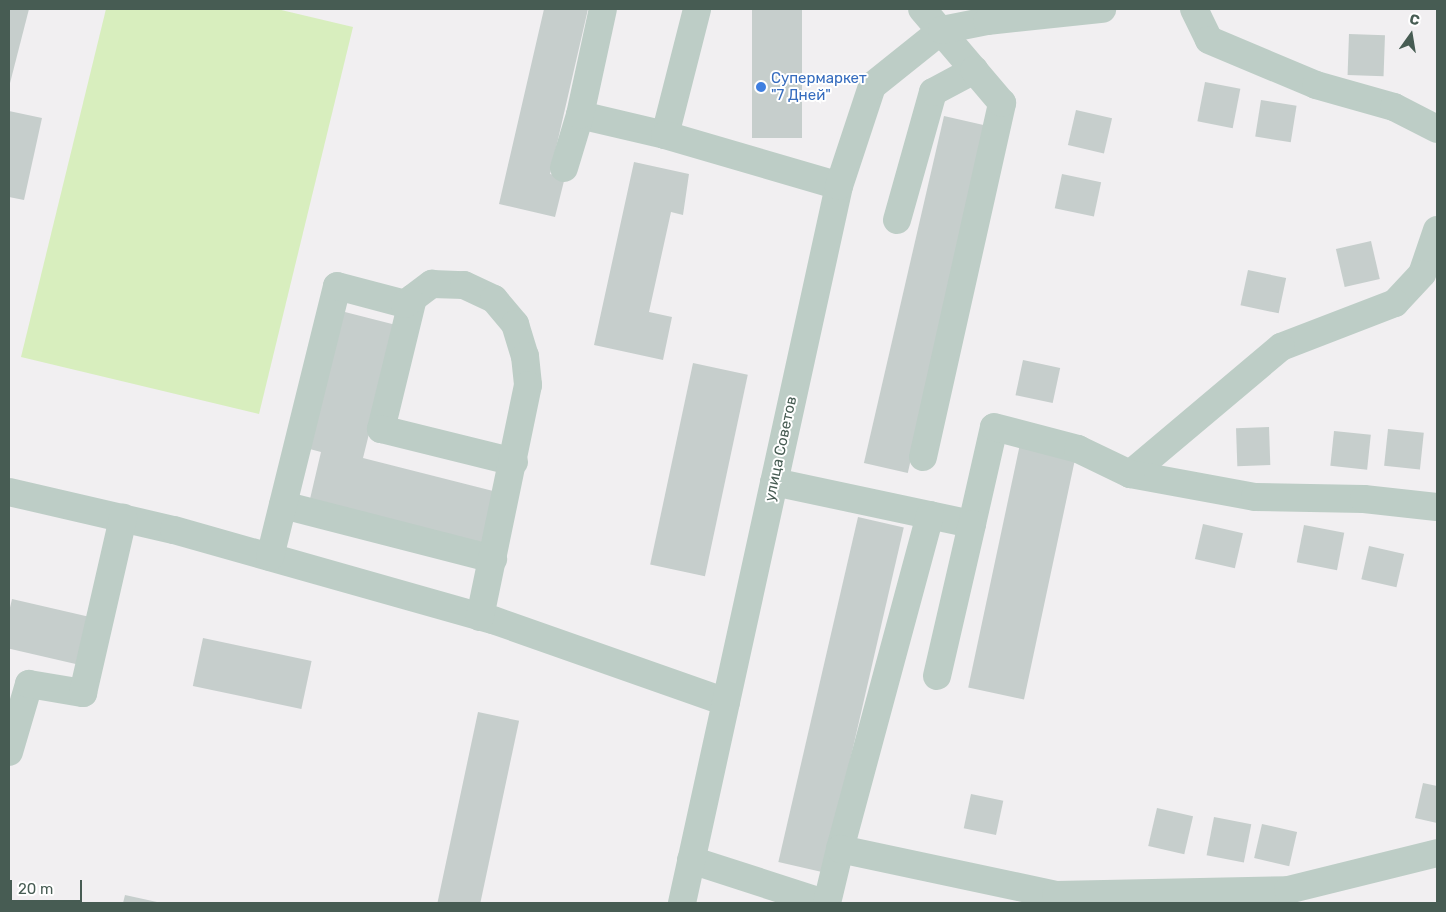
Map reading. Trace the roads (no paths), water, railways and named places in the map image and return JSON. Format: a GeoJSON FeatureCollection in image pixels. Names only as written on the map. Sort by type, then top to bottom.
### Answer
{"type":"FeatureCollection","features":[{"type":"Feature","properties":{"kind":"street"},"geometry":{"type":"LineString","coordinates":[[564,168],[580,115],[603,9]]}},
{"type":"Feature","properties":{"kind":"street"},"geometry":{"type":"LineString","coordinates":[[665,134],[697,9]]}},
{"type":"Feature","properties":{"kind":"street"},"geometry":{"type":"LineString","coordinates":[[922,9],[942,30],[1002,103],[923,457]]}},
{"type":"Feature","properties":{"kind":"street"},"geometry":{"type":"LineString","coordinates":[[942,30],[987,21],[1102,9]]}},
{"type":"Feature","properties":{"kind":"street"},"geometry":{"type":"LineString","coordinates":[[1194,9],[1209,40],[1316,85],[1394,107],[1437,129]]}},
{"type":"Feature","properties":{"kind":"street","name":"улица Советов"},"geometry":{"type":"LineString","coordinates":[[682,903],[838,186],[872,86],[942,30]]}},
{"type":"Feature","properties":{"kind":"street"},"geometry":{"type":"LineString","coordinates":[[897,220],[933,92],[974,70]]}},
{"type":"Feature","properties":{"kind":"street"},"geometry":{"type":"LineString","coordinates":[[580,115],[665,134],[838,186]]}},
{"type":"Feature","properties":{"kind":"street"},"geometry":{"type":"LineString","coordinates":[[1130,474],[1281,347],[1395,303],[1422,274],[1437,230]]}},
{"type":"Feature","properties":{"kind":"street"},"geometry":{"type":"LineString","coordinates":[[270,557],[337,286],[405,304],[432,284],[464,285],[494,299],[515,324],[525,356],[528,385],[514,462],[480,617]]}},
{"type":"Feature","properties":{"kind":"street"},"geometry":{"type":"LineString","coordinates":[[413,298],[381,429],[514,462]]}},
{"type":"Feature","properties":{"kind":"street"},"geometry":{"type":"LineString","coordinates":[[937,676],[994,427],[1078,449],[1130,474],[1255,497],[1364,499],[1437,507]]}},
{"type":"Feature","properties":{"kind":"street"},"geometry":{"type":"LineString","coordinates":[[774,482],[972,524]]}},
{"type":"Feature","properties":{"kind":"street"},"geometry":{"type":"LineString","coordinates":[[9,492],[123,518],[270,557],[480,617],[726,702]]}},
{"type":"Feature","properties":{"kind":"street"},"geometry":{"type":"LineString","coordinates":[[283,505],[493,559]]}},
{"type":"Feature","properties":{"kind":"street"},"geometry":{"type":"LineString","coordinates":[[691,860],[826,903],[930,515]]}},
{"type":"Feature","properties":{"kind":"street"},"geometry":{"type":"LineString","coordinates":[[9,752],[29,684],[83,693],[123,518]]}},
{"type":"Feature","properties":{"kind":"street"},"geometry":{"type":"LineString","coordinates":[[840,849],[1056,895],[1288,890],[1437,853]]}},
{"type":"Feature","properties":{"kind":"place","name":"Супермаркет \"7 Дней\""},"geometry":{"type":"Point","coordinates":[761,87]}}]}
